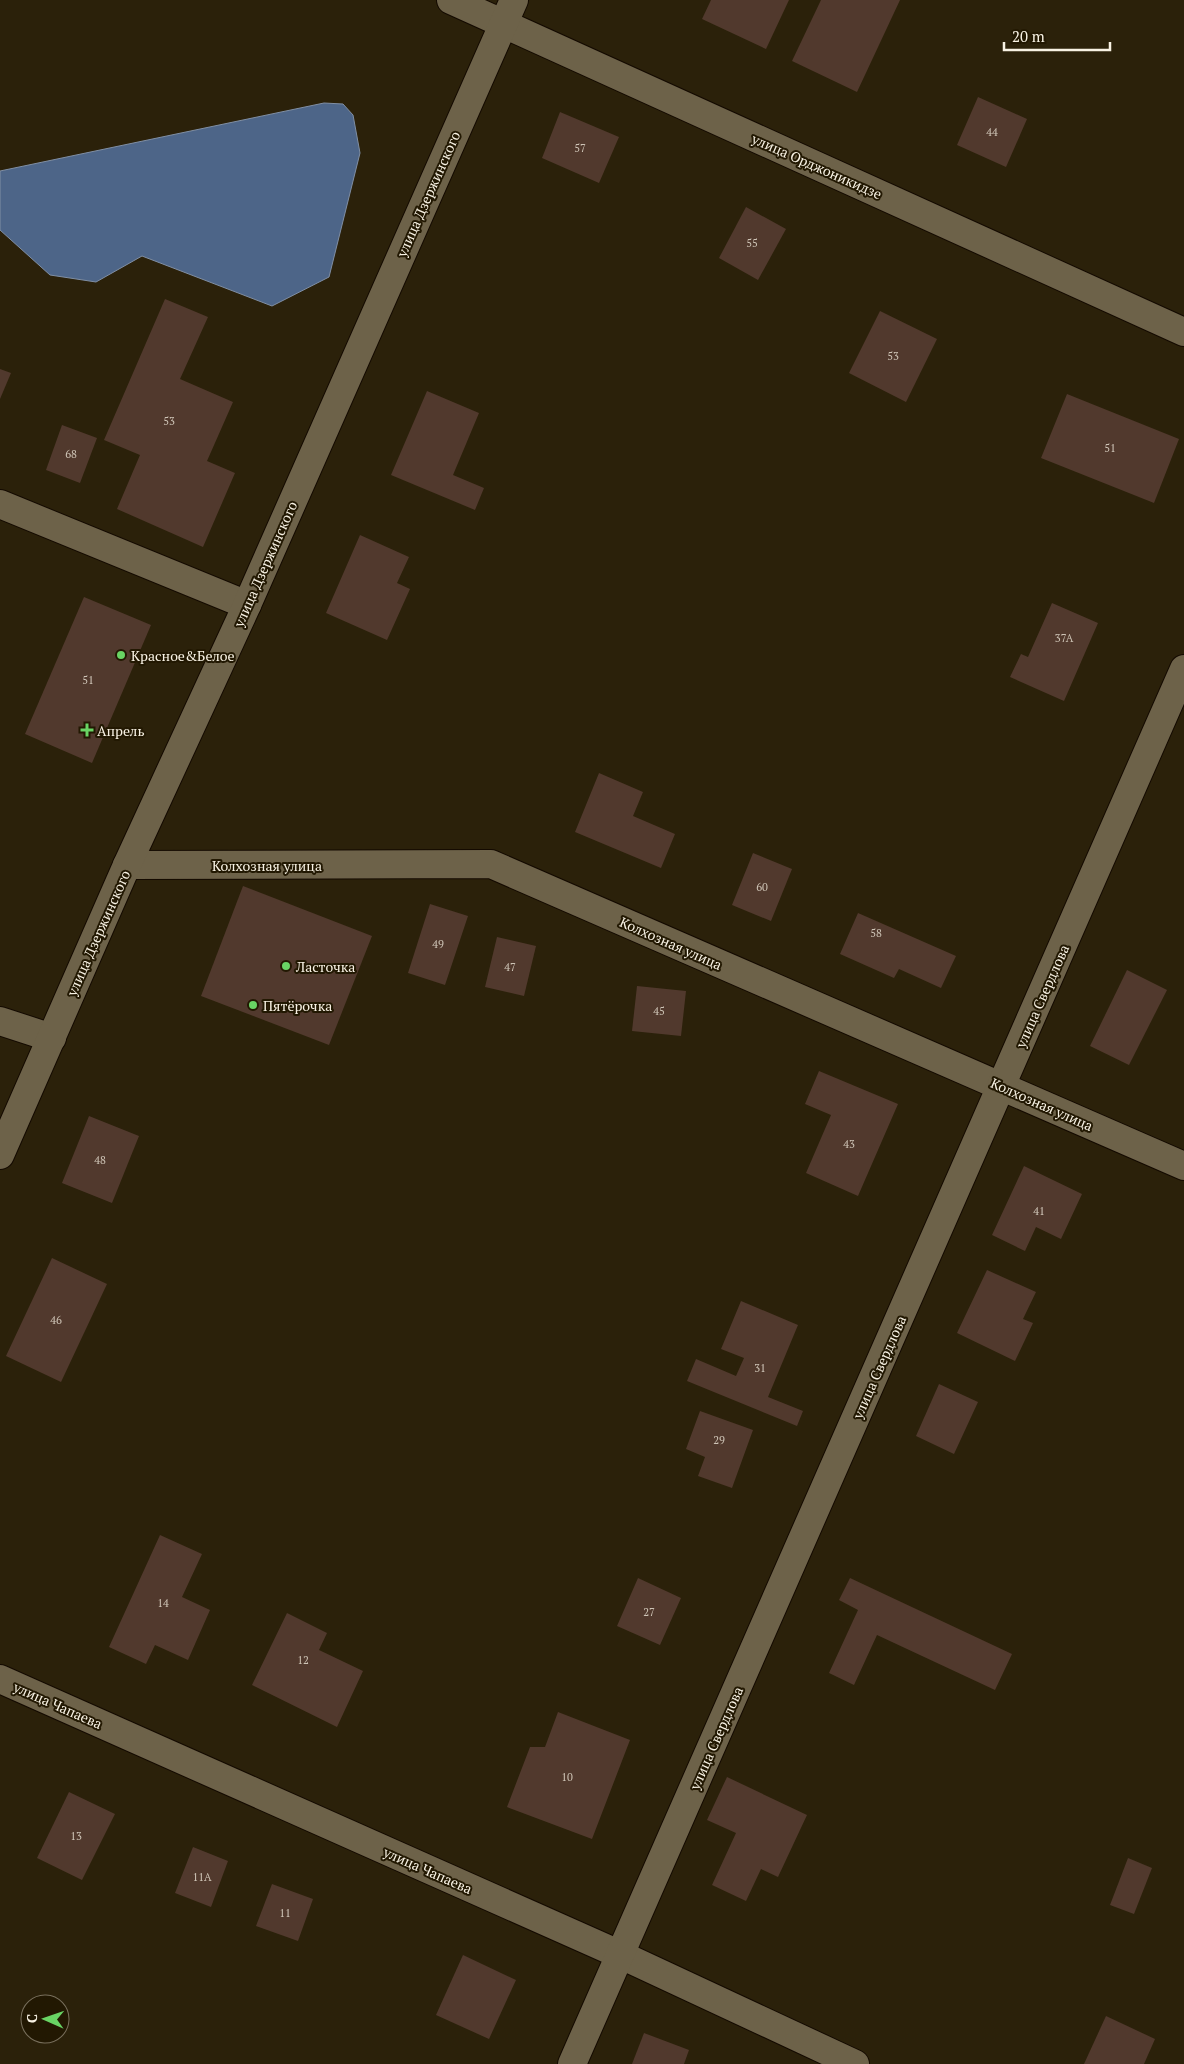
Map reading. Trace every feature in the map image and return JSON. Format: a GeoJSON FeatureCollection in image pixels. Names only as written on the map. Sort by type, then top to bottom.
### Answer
{"type":"FeatureCollection","features":[{"type":"Feature","properties":{"kind":"street","name":"улица Орджоникидзе"},"geometry":{"type":"LineString","coordinates":[[451,0],[509,12],[1184,332]]}},
{"type":"Feature","properties":{"kind":"street","name":"улица Дзержинского"},"geometry":{"type":"LineString","coordinates":[[0,1155],[127,866],[247,604],[509,12]]}},
{"type":"Feature","properties":{"kind":"street"},"geometry":{"type":"LineString","coordinates":[[0,504],[247,604]]}},
{"type":"Feature","properties":{"kind":"street","name":"улица Свердлова"},"geometry":{"type":"LineString","coordinates":[[572,2064],[1184,669]]}},
{"type":"Feature","properties":{"kind":"street","name":"Колхозная улица"},"geometry":{"type":"LineString","coordinates":[[127,866],[491,864],[1184,1166]]}},
{"type":"Feature","properties":{"kind":"street"},"geometry":{"type":"LineString","coordinates":[[0,1021],[52,1038]]}},
{"type":"Feature","properties":{"kind":"street","name":"улица Чапаева"},"geometry":{"type":"LineString","coordinates":[[0,1679],[621,1956],[855,2064]]}},
{"type":"Feature","properties":{"kind":"water"},"geometry":{"type":"Polygon","coordinates":[[[324,103],[343,104],[353,115],[360,153],[329,277],[272,306],[142,256],[96,282],[50,275],[0,230],[0,171],[324,103]]]}},
{"type":"Feature","properties":{"kind":"building"},"geometry":{"type":"Polygon","coordinates":[[[711,0],[789,0],[766,49],[702,19],[711,0]]]}},
{"type":"Feature","properties":{"kind":"building"},"geometry":{"type":"Polygon","coordinates":[[[821,0],[900,0],[857,92],[792,61],[821,0]]]}},
{"type":"Feature","properties":{"kind":"building"},"geometry":{"type":"Polygon","coordinates":[[[978,97],[1027,119],[1006,167],[957,145],[978,97]]]}},
{"type":"Feature","properties":{"kind":"building"},"geometry":{"type":"Polygon","coordinates":[[[560,112],[619,137],[599,183],[542,158],[560,112]]]}},
{"type":"Feature","properties":{"kind":"building"},"geometry":{"type":"Polygon","coordinates":[[[746,207],[786,229],[758,280],[719,258],[746,207]]]}},
{"type":"Feature","properties":{"kind":"building"},"geometry":{"type":"Polygon","coordinates":[[[165,299],[208,317],[180,379],[233,402],[207,461],[235,473],[203,547],[117,509],[140,455],[104,440],[165,299]]]}},
{"type":"Feature","properties":{"kind":"building"},"geometry":{"type":"Polygon","coordinates":[[[880,311],[937,339],[906,402],[849,373],[880,311]]]}},
{"type":"Feature","properties":{"kind":"building"},"geometry":{"type":"Polygon","coordinates":[[[0,369],[11,373],[0,399],[0,369]]]}},
{"type":"Feature","properties":{"kind":"building"},"geometry":{"type":"Polygon","coordinates":[[[427,391],[479,413],[453,475],[484,488],[475,510],[391,475],[427,391]]]}},
{"type":"Feature","properties":{"kind":"building"},"geometry":{"type":"Polygon","coordinates":[[[1067,394],[1179,439],[1154,503],[1041,458],[1067,394]]]}},
{"type":"Feature","properties":{"kind":"building"},"geometry":{"type":"Polygon","coordinates":[[[62,425],[97,438],[80,483],[46,470],[62,425]]]}},
{"type":"Feature","properties":{"kind":"building"},"geometry":{"type":"Polygon","coordinates":[[[360,535],[409,557],[397,583],[410,589],[387,640],[326,613],[360,535]]]}},
{"type":"Feature","properties":{"kind":"building"},"geometry":{"type":"Polygon","coordinates":[[[84,597],[151,625],[92,763],[25,734],[84,597]]]}},
{"type":"Feature","properties":{"kind":"building"},"geometry":{"type":"Polygon","coordinates":[[[1052,603],[1098,623],[1064,701],[1010,677],[1021,654],[1028,657],[1052,603]]]}},
{"type":"Feature","properties":{"kind":"building"},"geometry":{"type":"Polygon","coordinates":[[[599,773],[643,792],[633,816],[675,834],[661,868],[575,832],[599,773]]]}},
{"type":"Feature","properties":{"kind":"building"},"geometry":{"type":"Polygon","coordinates":[[[753,853],[792,869],[771,921],[732,905],[753,853]]]}},
{"type":"Feature","properties":{"kind":"building","name":"Ласточка"},"geometry":{"type":"Polygon","coordinates":[[[243,886],[372,936],[329,1045],[201,996],[243,886]]]}},
{"type":"Feature","properties":{"kind":"building"},"geometry":{"type":"Polygon","coordinates":[[[430,904],[468,916],[445,985],[408,973],[430,904]]]}},
{"type":"Feature","properties":{"kind":"building"},"geometry":{"type":"Polygon","coordinates":[[[858,913],[956,956],[941,988],[899,969],[894,978],[840,954],[858,913]]]}},
{"type":"Feature","properties":{"kind":"building"},"geometry":{"type":"Polygon","coordinates":[[[497,937],[536,946],[524,996],[485,987],[497,937]]]}},
{"type":"Feature","properties":{"kind":"building"},"geometry":{"type":"Polygon","coordinates":[[[1127,970],[1167,990],[1129,1065],[1090,1046],[1127,970]]]}},
{"type":"Feature","properties":{"kind":"building"},"geometry":{"type":"Polygon","coordinates":[[[637,986],[686,991],[681,1036],[632,1031],[637,986]]]}},
{"type":"Feature","properties":{"kind":"building"},"geometry":{"type":"Polygon","coordinates":[[[819,1071],[898,1104],[858,1196],[806,1173],[831,1115],[805,1104],[819,1071]]]}},
{"type":"Feature","properties":{"kind":"building"},"geometry":{"type":"Polygon","coordinates":[[[89,1116],[139,1136],[112,1203],[62,1183],[89,1116]]]}},
{"type":"Feature","properties":{"kind":"building"},"geometry":{"type":"Polygon","coordinates":[[[1024,1166],[1082,1194],[1061,1239],[1036,1227],[1025,1251],[992,1235],[1024,1166]]]}},
{"type":"Feature","properties":{"kind":"building"},"geometry":{"type":"Polygon","coordinates":[[[52,1258],[107,1284],[61,1382],[6,1356],[52,1258]]]}},
{"type":"Feature","properties":{"kind":"building"},"geometry":{"type":"Polygon","coordinates":[[[987,1270],[1036,1292],[1023,1319],[1033,1323],[1015,1361],[957,1333],[987,1270]]]}},
{"type":"Feature","properties":{"kind":"building"},"geometry":{"type":"Polygon","coordinates":[[[741,1301],[798,1325],[768,1397],[803,1411],[797,1426],[687,1381],[696,1359],[736,1376],[744,1358],[721,1349],[741,1301]]]}},
{"type":"Feature","properties":{"kind":"building"},"geometry":{"type":"Polygon","coordinates":[[[939,1384],[978,1402],[954,1454],[916,1436],[939,1384]]]}},
{"type":"Feature","properties":{"kind":"building"},"geometry":{"type":"Polygon","coordinates":[[[700,1411],[753,1430],[732,1488],[698,1476],[705,1457],[686,1449],[700,1411]]]}},
{"type":"Feature","properties":{"kind":"building"},"geometry":{"type":"Polygon","coordinates":[[[160,1535],[202,1554],[182,1597],[210,1610],[188,1660],[155,1645],[146,1664],[109,1647],[160,1535]]]}},
{"type":"Feature","properties":{"kind":"building"},"geometry":{"type":"Polygon","coordinates":[[[638,1578],[681,1598],[660,1645],[617,1626],[638,1578]]]}},
{"type":"Feature","properties":{"kind":"building"},"geometry":{"type":"Polygon","coordinates":[[[850,1578],[1012,1654],[995,1690],[877,1635],[854,1685],[829,1673],[858,1610],[839,1600],[850,1578]]]}},
{"type":"Feature","properties":{"kind":"building"},"geometry":{"type":"Polygon","coordinates":[[[287,1613],[327,1633],[319,1650],[363,1671],[337,1727],[252,1685],[287,1613]]]}},
{"type":"Feature","properties":{"kind":"building"},"geometry":{"type":"Polygon","coordinates":[[[558,1712],[630,1740],[592,1839],[507,1807],[530,1747],[545,1747],[558,1712]]]}},
{"type":"Feature","properties":{"kind":"building"},"geometry":{"type":"Polygon","coordinates":[[[727,1777],[807,1815],[778,1877],[761,1869],[746,1901],[712,1885],[736,1833],[707,1820],[727,1777]]]}},
{"type":"Feature","properties":{"kind":"building"},"geometry":{"type":"Polygon","coordinates":[[[69,1792],[115,1814],[82,1880],[37,1858],[69,1792]]]}},
{"type":"Feature","properties":{"kind":"building"},"geometry":{"type":"Polygon","coordinates":[[[193,1847],[228,1861],[211,1907],[175,1893],[193,1847]]]}},
{"type":"Feature","properties":{"kind":"building"},"geometry":{"type":"Polygon","coordinates":[[[1128,1858],[1152,1868],[1134,1914],[1110,1905],[1128,1858]]]}},
{"type":"Feature","properties":{"kind":"building"},"geometry":{"type":"Polygon","coordinates":[[[272,1884],[313,1899],[298,1941],[256,1926],[272,1884]]]}},
{"type":"Feature","properties":{"kind":"building"},"geometry":{"type":"Polygon","coordinates":[[[463,1955],[516,1980],[489,2039],[436,2015],[463,1955]]]}},
{"type":"Feature","properties":{"kind":"building"},"geometry":{"type":"Polygon","coordinates":[[[1106,2016],[1155,2039],[1144,2064],[1084,2064],[1106,2016]]]}},
{"type":"Feature","properties":{"kind":"building"},"geometry":{"type":"Polygon","coordinates":[[[644,2033],[689,2050],[684,2064],[632,2064],[644,2033]]]}},
{"type":"Feature","properties":{"kind":"place","name":"Красное&Белое"},"geometry":{"type":"Point","coordinates":[121,655]}},
{"type":"Feature","properties":{"kind":"place","name":"Апрель"},"geometry":{"type":"Point","coordinates":[87,730]}},
{"type":"Feature","properties":{"kind":"place","name":"Ласточка"},"geometry":{"type":"Point","coordinates":[286,966]}},
{"type":"Feature","properties":{"kind":"place","name":"Пятёрочка"},"geometry":{"type":"Point","coordinates":[253,1005]}}]}
